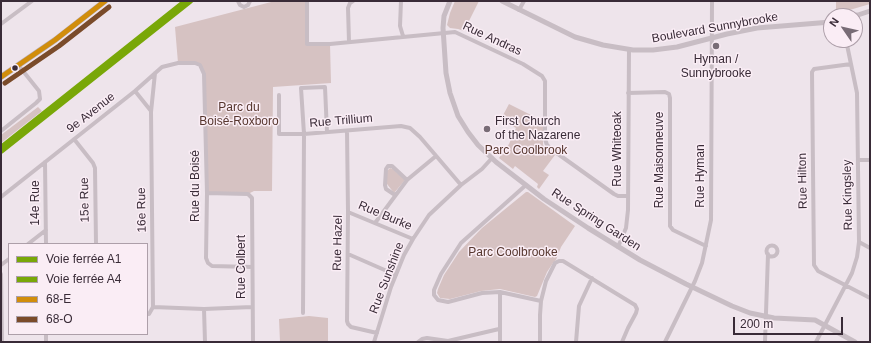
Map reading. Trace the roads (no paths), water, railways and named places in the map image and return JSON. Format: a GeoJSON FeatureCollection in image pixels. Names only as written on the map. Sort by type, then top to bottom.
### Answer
{"type":"FeatureCollection","features":[{"type":"Feature","properties":{"kind":"main road"},"geometry":{"type":"LineString","coordinates":[[1,77],[67,32],[105,1]]}},
{"type":"Feature","properties":{"kind":"street"},"geometry":{"type":"LineString","coordinates":[[1,24],[32,1]]}},
{"type":"Feature","properties":{"kind":"street"},"geometry":{"type":"LineString","coordinates":[[238,1],[240,5],[244,7],[248,5],[250,1]]}},
{"type":"Feature","properties":{"kind":"street","name":"Rue Andras"},"geometry":{"type":"LineString","coordinates":[[306,1],[307,44],[330,44],[458,32],[523,64],[542,76],[545,81],[545,136],[547,144],[551,149],[614,194],[618,196],[628,196]]}},
{"type":"Feature","properties":{"kind":"street"},"geometry":{"type":"LineString","coordinates":[[349,42],[348,8],[350,3],[353,1]]}},
{"type":"Feature","properties":{"kind":"street"},"geometry":{"type":"LineString","coordinates":[[401,1],[400,26],[403,36]]}},
{"type":"Feature","properties":{"kind":"street","name":"Rue Spring Garden"},"geometry":{"type":"LineString","coordinates":[[450,1],[444,18],[443,33],[446,76],[450,93],[462,122],[471,136],[492,158],[565,213],[640,260],[692,287],[737,308],[765,316],[814,320],[855,342]]}},
{"type":"Feature","properties":{"kind":"street","name":"Boulevard Sunnybrooke"},"geometry":{"type":"LineString","coordinates":[[502,1],[575,37],[606,46],[629,49],[668,49],[687,46],[750,29],[823,22]]}},
{"type":"Feature","properties":{"kind":"street"},"geometry":{"type":"LineString","coordinates":[[519,10],[524,1]]}},
{"type":"Feature","properties":{"kind":"street","name":"Rue Hyman"},"geometry":{"type":"LineString","coordinates":[[665,342],[702,263],[711,220],[712,1]]}},
{"type":"Feature","properties":{"kind":"street","name":"Rue Kingsley"},"geometry":{"type":"LineString","coordinates":[[816,342],[852,273],[857,257],[859,242],[857,93],[848,48]]}},
{"type":"Feature","properties":{"kind":"street","name":"Rue Whiteoak"},"geometry":{"type":"LineString","coordinates":[[618,247],[623,238],[627,225],[629,49]]}},
{"type":"Feature","properties":{"kind":"street","name":"9e Avenue"},"geometry":{"type":"LineString","coordinates":[[1,197],[135,91],[162,67],[178,63],[195,63],[200,65]]}},
{"type":"Feature","properties":{"kind":"street","name":"Rue Hilton"},"geometry":{"type":"LineString","coordinates":[[851,64],[814,69],[812,72],[814,265],[818,270],[870,298]]}},
{"type":"Feature","properties":{"kind":"street","name":"Rue du Boisé"},"geometry":{"type":"LineString","coordinates":[[200,65],[204,74],[207,193],[206,258],[208,263],[212,266],[252,267]]}},
{"type":"Feature","properties":{"kind":"street"},"geometry":{"type":"LineString","coordinates":[[1,131],[40,99],[39,91],[19,66]]}},
{"type":"Feature","properties":{"kind":"street","name":"16e Rue"},"geometry":{"type":"LineString","coordinates":[[153,307],[151,112],[155,73]]}},
{"type":"Feature","properties":{"kind":"street"},"geometry":{"type":"LineString","coordinates":[[279,95],[279,134],[304,134],[301,88],[325,86],[327,132]]}},
{"type":"Feature","properties":{"kind":"street"},"geometry":{"type":"LineString","coordinates":[[135,91],[151,112]]}},
{"type":"Feature","properties":{"kind":"street","name":"Rue Maisonneuve"},"geometry":{"type":"LineString","coordinates":[[628,93],[665,92],[669,94],[670,226],[673,230],[706,246]]}},
{"type":"Feature","properties":{"kind":"street","name":"Rue Trillium"},"geometry":{"type":"LineString","coordinates":[[303,312],[304,134],[400,126],[405,127],[415,132],[461,185]]}},
{"type":"Feature","properties":{"kind":"street","name":"Rue Hazel"},"geometry":{"type":"LineString","coordinates":[[347,131],[348,324],[351,327],[377,333]]}},
{"type":"Feature","properties":{"kind":"street","name":"15e Rue"},"geometry":{"type":"LineString","coordinates":[[74,139],[93,162],[95,168],[96,243]]}},
{"type":"Feature","properties":{"kind":"street"},"geometry":{"type":"LineString","coordinates":[[375,223],[407,180],[436,156]]}},
{"type":"Feature","properties":{"kind":"street","name":"Rue Sunshine"},"geometry":{"type":"LineString","coordinates":[[374,342],[396,275],[413,239],[430,215],[461,185],[475,176],[492,158]]}},
{"type":"Feature","properties":{"kind":"street"},"geometry":{"type":"LineString","coordinates":[[858,160],[870,160]]}},
{"type":"Feature","properties":{"kind":"street","name":"14e Rue"},"geometry":{"type":"LineString","coordinates":[[45,162],[46,243]]}},
{"type":"Feature","properties":{"kind":"street"},"geometry":{"type":"LineString","coordinates":[[395,195],[384,185],[386,169],[388,166],[392,166],[407,180]]}},
{"type":"Feature","properties":{"kind":"street"},"geometry":{"type":"LineString","coordinates":[[526,185],[461,243],[441,274],[434,290],[434,295],[438,300],[448,302],[482,293],[500,292],[541,301]]}},
{"type":"Feature","properties":{"kind":"street","name":"Rue Colbert"},"geometry":{"type":"LineString","coordinates":[[207,193],[248,194],[252,198],[253,342]]}},
{"type":"Feature","properties":{"kind":"street","name":"Rue Burke"},"geometry":{"type":"LineString","coordinates":[[348,212],[413,239]]}},
{"type":"Feature","properties":{"kind":"street"},"geometry":{"type":"LineString","coordinates":[[29,243],[46,230]]}},
{"type":"Feature","properties":{"kind":"street"},"geometry":{"type":"LineString","coordinates":[[859,242],[870,248]]}},
{"type":"Feature","properties":{"kind":"street"},"geometry":{"type":"LineString","coordinates":[[348,254],[396,275]]}},
{"type":"Feature","properties":{"kind":"street"},"geometry":{"type":"LineString","coordinates":[[765,342],[768,254]]}},
{"type":"Feature","properties":{"kind":"street"},"geometry":{"type":"LineString","coordinates":[[540,342],[541,301],[546,281],[555,263],[563,261],[635,305],[637,309],[636,313],[622,342]]}},
{"type":"Feature","properties":{"kind":"street"},"geometry":{"type":"LineString","coordinates":[[1,274],[2,342]]}},
{"type":"Feature","properties":{"kind":"street"},"geometry":{"type":"LineString","coordinates":[[576,342],[579,306],[592,278]]}},
{"type":"Feature","properties":{"kind":"street"},"geometry":{"type":"LineString","coordinates":[[500,292],[500,342]]}},
{"type":"Feature","properties":{"kind":"street"},"geometry":{"type":"LineString","coordinates":[[148,314],[153,307],[204,309],[252,307]]}},
{"type":"Feature","properties":{"kind":"street"},"geometry":{"type":"LineString","coordinates":[[204,309],[205,342]]}},
{"type":"Feature","properties":{"kind":"street"},"geometry":{"type":"LineString","coordinates":[[418,342],[427,338],[448,341],[499,329]]}},
{"type":"Feature","properties":{"kind":"rail line","name":"A4"},"geometry":{"type":"LineString","coordinates":[[1,148],[186,1]]}},
{"type":"Feature","properties":{"kind":"rail line","name":"A1"},"geometry":{"type":"LineString","coordinates":[[1,151],[190,1]]}},
{"type":"Feature","properties":{"kind":"place","name":"Hyman / Sunnybrooke"},"geometry":{"type":"Point","coordinates":[716,46]}},
{"type":"Feature","properties":{"kind":"place","name":"First Church of the Nazarene"},"geometry":{"type":"Point","coordinates":[487,129]}},
{"type":"Feature","properties":{"kind":"park label","name":"Parc du Boisé-Roxboro"},"geometry":{"type":"Point","coordinates":[239,115]}},
{"type":"Feature","properties":{"kind":"park label","name":"Parc Coolbrook"},"geometry":{"type":"Point","coordinates":[526,151]}},
{"type":"Feature","properties":{"kind":"park label","name":"Parc Coolbrooke"},"geometry":{"type":"Point","coordinates":[513,253]}}]}
